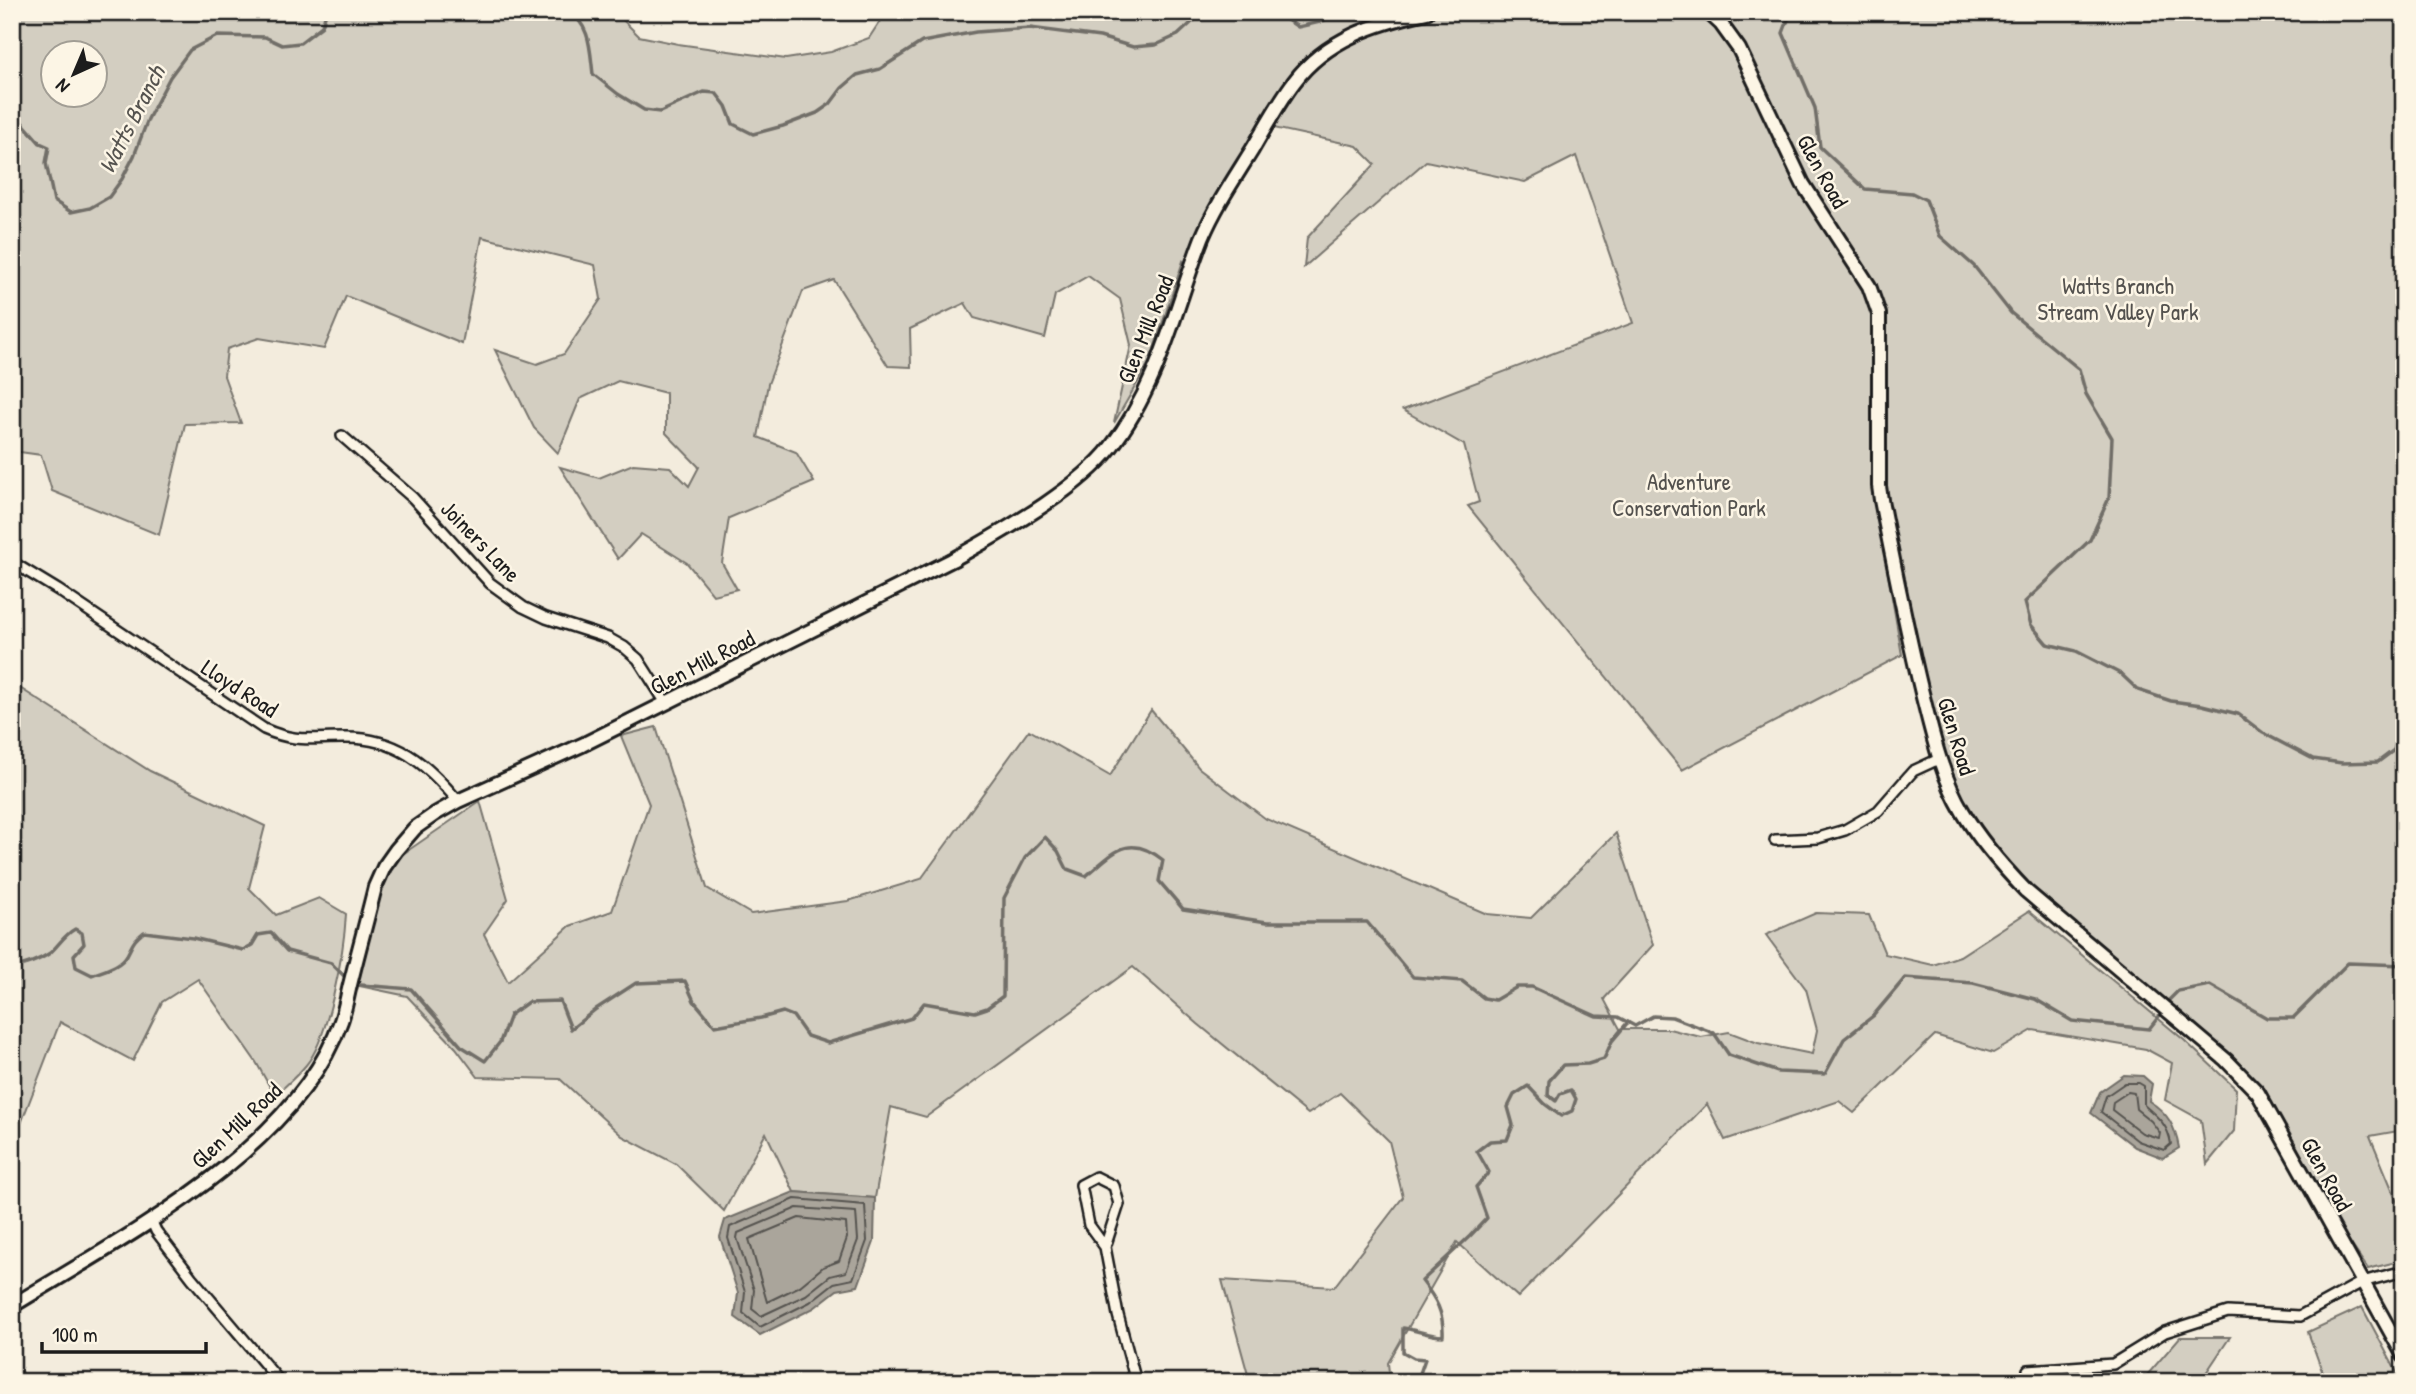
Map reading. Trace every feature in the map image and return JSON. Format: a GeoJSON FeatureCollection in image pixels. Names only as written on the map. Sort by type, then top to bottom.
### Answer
{"type":"FeatureCollection","features":[{"type":"Feature","properties":{"kind":"main road"},"geometry":{"type":"LineString","coordinates":[[1382,17],[1427,12]]}},
{"type":"Feature","properties":{"kind":"main road","name":"Glen Road"},"geometry":{"type":"LineString","coordinates":[[1708,12],[1721,24],[1739,49],[1802,184],[1869,286],[1879,314],[1879,486],[1910,646],[1939,759],[1963,813],[1999,862],[2026,891],[2226,1060],[2258,1093],[2404,1356]]}},
{"type":"Feature","properties":{"kind":"main road","name":"Glen Mill Road"},"geometry":{"type":"LineString","coordinates":[[12,1306],[190,1195],[243,1153],[282,1115],[307,1084],[341,1021],[375,887],[384,867],[415,828],[458,801],[582,745],[952,560],[999,533],[1067,487],[1100,460],[1130,417],[1151,379],[1203,237],[1217,207],[1294,82],[1337,43],[1382,17]]}},
{"type":"Feature","properties":{"kind":"street","name":"Joiners Lane"},"geometry":{"type":"LineString","coordinates":[[342,436],[413,498],[490,583],[523,607],[546,618],[608,638],[624,647],[638,659],[666,703]]}},
{"type":"Feature","properties":{"kind":"street","name":"Lloyd Road"},"geometry":{"type":"LineString","coordinates":[[12,562],[264,729],[300,740],[347,738],[384,743],[434,772],[458,801]]}},
{"type":"Feature","properties":{"kind":"street"},"geometry":{"type":"LineString","coordinates":[[1775,840],[1818,838],[1845,830],[1878,810],[1913,771],[1939,759]]}},
{"type":"Feature","properties":{"kind":"street"},"geometry":{"type":"LineString","coordinates":[[1105,1247],[1119,1204],[1114,1186],[1096,1177],[1081,1185],[1089,1225],[1105,1247],[1118,1315],[1136,1382]]}},
{"type":"Feature","properties":{"kind":"street"},"geometry":{"type":"LineString","coordinates":[[151,1220],[156,1231],[192,1279],[280,1382]]}},
{"type":"Feature","properties":{"kind":"street"},"geometry":{"type":"LineString","coordinates":[[2028,1370],[2113,1364],[2165,1332],[2228,1312],[2300,1316],[2362,1282],[2404,1271]]}},
{"type":"Feature","properties":{"kind":"green space","name":"Watts Branch Stream Valley Park"},"geometry":{"type":"Polygon","coordinates":[[[12,12],[615,12],[639,36],[786,59],[831,52],[869,38],[886,12],[2404,12],[2404,1130],[2370,1136],[2404,1218],[2404,1260],[2368,1269],[2299,1168],[2258,1093],[2010,886],[1975,834],[1947,782],[1879,486],[1872,476],[1902,655],[1682,770],[1468,506],[1479,502],[1464,445],[1403,410],[1633,323],[1576,156],[1525,182],[1426,161],[1304,267],[1307,238],[1375,164],[1357,146],[1265,126],[1234,167],[1208,218],[1188,267],[1183,261],[1150,361],[1114,423],[1131,345],[1120,299],[1088,276],[1055,295],[1045,338],[974,318],[965,303],[910,329],[911,367],[888,366],[834,280],[803,291],[768,384],[758,437],[796,452],[814,482],[729,518],[722,563],[737,589],[713,595],[687,563],[641,534],[618,559],[560,467],[599,478],[633,464],[670,467],[689,486],[699,467],[666,433],[666,393],[618,381],[580,399],[558,453],[534,428],[495,350],[537,364],[564,354],[601,299],[595,265],[482,237],[462,344],[346,296],[324,349],[259,338],[227,349],[224,376],[241,423],[185,424],[159,535],[52,491],[41,455],[12,451],[12,12]]]}},
{"type":"Feature","properties":{"kind":"green space"},"geometry":{"type":"Polygon","coordinates":[[[12,683],[150,771],[265,826],[249,888],[276,915],[319,898],[346,914],[339,971],[322,1035],[306,1065],[275,1096],[256,1062],[198,979],[162,1002],[133,1061],[60,1022],[12,1147],[12,683]]]}},
{"type":"Feature","properties":{"kind":"green space"},"geometry":{"type":"Polygon","coordinates":[[[1151,710],[1199,768],[1266,819],[1487,914],[1531,918],[1616,833],[1653,945],[1604,999],[1620,1029],[1669,1029],[1701,1037],[1729,1032],[1758,1043],[1812,1054],[1817,1030],[1806,989],[1766,935],[1816,913],[1869,915],[1885,954],[1933,965],[1960,956],[2029,911],[2184,1040],[2236,1089],[2234,1131],[2207,1164],[2201,1120],[2165,1100],[2172,1063],[2146,1049],[2033,1030],[1993,1053],[1935,1035],[1854,1113],[1839,1101],[1725,1140],[1707,1104],[1518,1297],[1457,1242],[1388,1363],[1390,1382],[1250,1382],[1222,1280],[1334,1287],[1403,1197],[1389,1141],[1340,1093],[1308,1114],[1133,967],[926,1117],[891,1107],[875,1198],[794,1192],[766,1133],[724,1211],[676,1164],[622,1136],[560,1079],[478,1077],[456,1048],[407,996],[350,984],[384,867],[480,801],[508,899],[484,934],[508,982],[570,926],[612,911],[649,804],[621,736],[656,727],[707,888],[751,914],[848,901],[921,879],[1029,730],[1110,776],[1151,710]]]}},
{"type":"Feature","properties":{"kind":"green space"},"geometry":{"type":"Polygon","coordinates":[[[2362,1307],[2402,1382],[2326,1382],[2308,1332],[2362,1307]]]}},
{"type":"Feature","properties":{"kind":"green space"},"geometry":{"type":"Polygon","coordinates":[[[2180,1337],[2230,1337],[2206,1373],[2213,1382],[2141,1382],[2180,1337]]]}},
{"type":"Feature","properties":{"kind":"water"},"geometry":{"type":"Polygon","coordinates":[[[2124,1075],[2143,1076],[2152,1084],[2149,1101],[2166,1115],[2173,1127],[2179,1148],[2163,1158],[2135,1147],[2091,1113],[2100,1092],[2124,1075]]]}},
{"type":"Feature","properties":{"kind":"water"},"geometry":{"type":"Polygon","coordinates":[[[794,1192],[875,1198],[874,1242],[858,1286],[837,1290],[814,1308],[760,1335],[735,1317],[738,1293],[720,1237],[725,1220],[794,1192]]]}},
{"type":"Feature","properties":{"kind":"waterway","name":"Watts Branch"},"geometry":{"type":"LineString","coordinates":[[12,111],[40,143],[49,147],[46,163],[54,201],[71,212],[90,208],[109,197],[122,179],[170,77],[190,50],[217,36],[265,37],[282,45],[300,43],[322,26],[326,12]]}},
{"type":"Feature","properties":{"kind":"waterway","name":"Watts Branch"},"geometry":{"type":"LineString","coordinates":[[568,12],[576,17],[585,31],[593,74],[618,94],[644,110],[660,112],[704,92],[716,93],[726,106],[733,124],[753,134],[817,113],[830,104],[842,88],[857,75],[880,69],[922,42],[976,32],[1030,28],[1100,37],[1133,47],[1156,45],[1178,35],[1203,12]]}},
{"type":"Feature","properties":{"kind":"waterway","name":"Watts Branch"},"geometry":{"type":"LineString","coordinates":[[1275,12],[1298,27],[1320,22],[1343,12]]}},
{"type":"Feature","properties":{"kind":"waterway","name":"Watts Branch"},"geometry":{"type":"LineString","coordinates":[[1791,12],[1783,33],[1815,108],[1820,147],[1865,189],[1912,193],[1926,200],[1940,236],[1974,266],[2011,313],[2079,369],[2086,394],[2112,438],[2109,498],[2090,540],[2025,602],[2031,625],[2047,644],[2076,651],[2121,674],[2138,690],[2171,701],[2238,714],[2263,733],[2313,759],[2342,763],[2378,762],[2394,750],[2404,724]]}},
{"type":"Feature","properties":{"kind":"waterway"},"geometry":{"type":"LineString","coordinates":[[361,985],[411,989],[461,1046],[485,1061],[500,1042],[510,1015],[528,1002],[560,1001],[571,1029],[636,983],[685,981],[694,1001],[715,1026],[783,1012],[793,1016],[807,1036],[828,1043],[912,1018],[924,1003],[975,1012],[987,1008],[1003,996],[1004,898],[1025,858],[1045,837],[1058,851],[1067,869],[1086,876],[1113,853],[1122,849],[1140,847],[1151,852],[1163,860],[1159,881],[1183,909],[1267,922],[1367,922],[1413,977],[1462,981],[1484,998],[1495,1000],[1517,987],[1532,987],[1596,1016],[1618,1017],[1635,1026],[1653,1016],[1672,1017],[1714,1033],[1729,1055],[1778,1072],[1825,1074],[1844,1039],[1873,1016],[1905,978],[1973,983],[2035,999],[2072,1021],[2149,1029],[2160,1015]]}},
{"type":"Feature","properties":{"kind":"waterway"},"geometry":{"type":"LineString","coordinates":[[12,967],[46,956],[75,929],[82,933],[84,944],[74,955],[76,967],[92,975],[120,962],[144,932],[193,938],[243,950],[252,945],[258,935],[271,933],[287,951],[331,963],[344,976]]}},
{"type":"Feature","properties":{"kind":"waterway"},"geometry":{"type":"LineString","coordinates":[[2167,1002],[2178,991],[2210,985],[2267,1018],[2293,1018],[2348,963],[2404,965]]}},
{"type":"Feature","properties":{"kind":"waterway"},"geometry":{"type":"LineString","coordinates":[[1417,1382],[1425,1359],[1414,1358],[1403,1352],[1403,1328],[1443,1336],[1438,1306],[1422,1281],[1487,1218],[1476,1187],[1489,1172],[1477,1151],[1490,1141],[1507,1140],[1513,1125],[1508,1107],[1514,1095],[1528,1086],[1561,1116],[1572,1111],[1576,1099],[1571,1090],[1560,1094],[1556,1101],[1548,1095],[1549,1081],[1563,1065],[1588,1064],[1604,1059],[1612,1041],[1628,1022]]}},
{"type":"Feature","properties":{"kind":"park label","name":"Adventure Conservation Park"},"geometry":{"type":"Point","coordinates":[1689,494]}}]}
